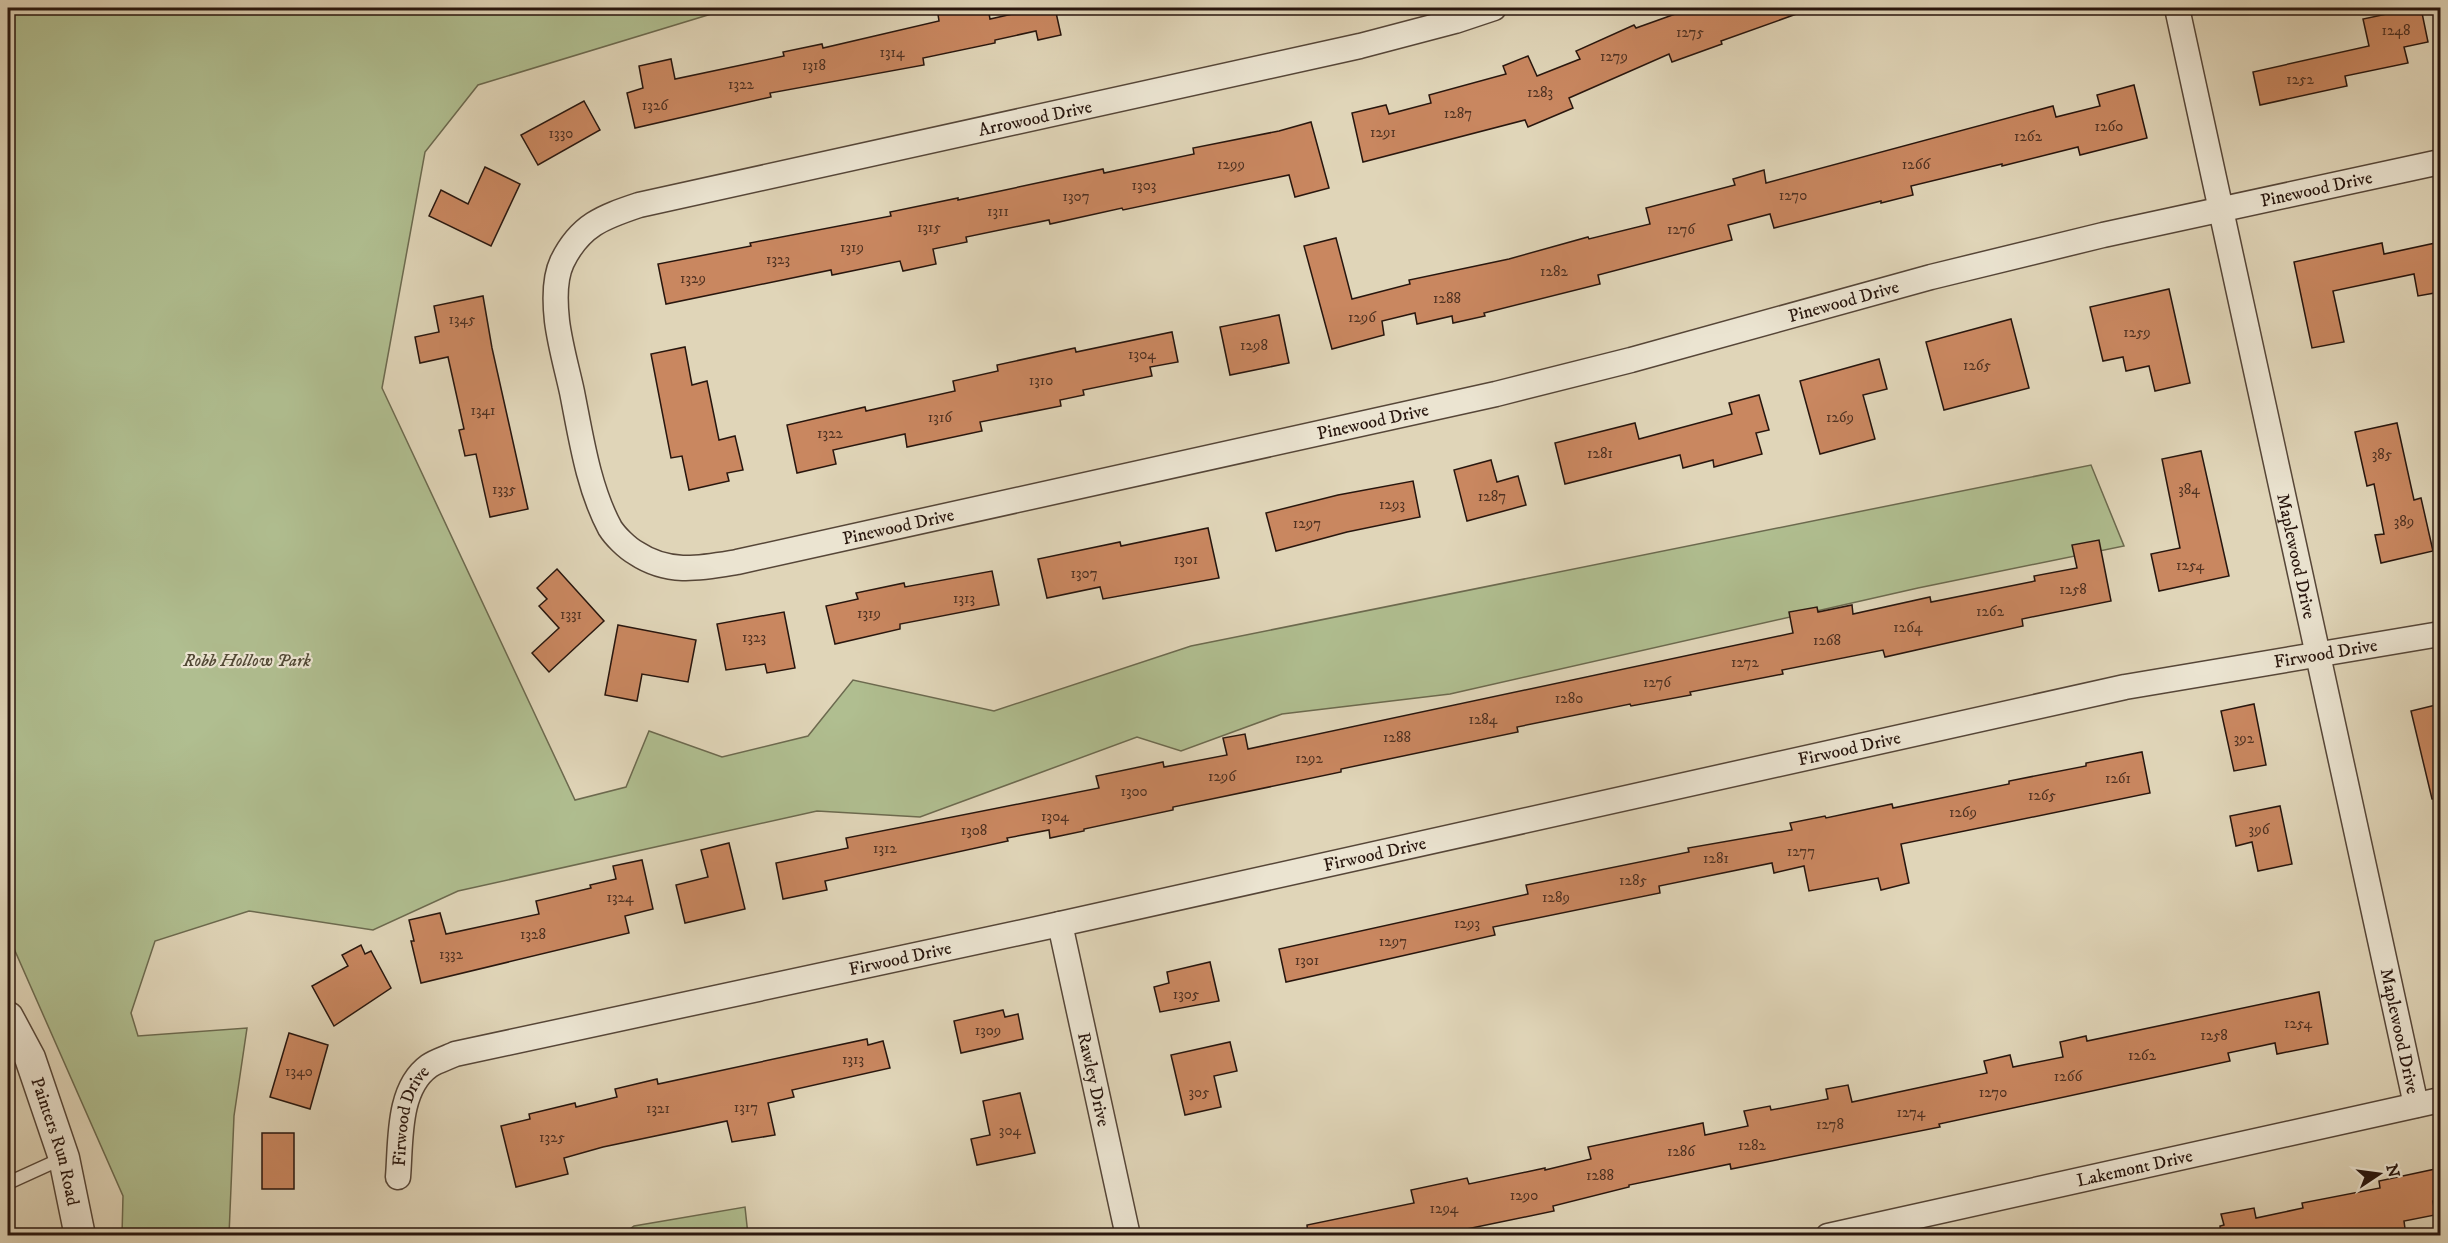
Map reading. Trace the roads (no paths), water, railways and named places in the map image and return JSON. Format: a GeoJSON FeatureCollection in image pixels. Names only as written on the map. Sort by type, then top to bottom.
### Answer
{"type":"FeatureCollection","features":[{"type":"Feature","properties":{"kind":"street","name":"Arrowood Drive"},"geometry":{"type":"LineString","coordinates":[[580,234],[602,217],[639,204],[1360,46],[1455,21],[1494,8]]}},
{"type":"Feature","properties":{"kind":"street","name":"Maplewood Drive"},"geometry":{"type":"LineString","coordinates":[[2177,8],[2416,1105]]}},
{"type":"Feature","properties":{"kind":"street","name":"Pinewood Drive"},"geometry":{"type":"LineString","coordinates":[[580,234],[562,264],[556,289],[557,320],[597,498],[611,530],[636,553],[662,565],[691,570],[1496,394],[1631,360],[1931,277],[2103,235],[2440,162]]}},
{"type":"Feature","properties":{"kind":"street","name":"Firwood Drive"},"geometry":{"type":"LineString","coordinates":[[398,1177],[404,1113],[411,1087],[429,1066],[455,1054],[1060,924],[2125,687],[2440,634]]}},
{"type":"Feature","properties":{"kind":"street","name":"Rawley Drive"},"geometry":{"type":"LineString","coordinates":[[1060,924],[1128,1236]]}},
{"type":"Feature","properties":{"kind":"street","name":"Painters Run Road"},"geometry":{"type":"LineString","coordinates":[[8,1017],[30,1058],[64,1158],[80,1236]]}},
{"type":"Feature","properties":{"kind":"street","name":"Lakemont Drive"},"geometry":{"type":"LineString","coordinates":[[1828,1236],[2440,1100]]}},
{"type":"Feature","properties":{"kind":"lane"},"geometry":{"type":"LineString","coordinates":[[8,1183],[64,1158]]}},
{"type":"Feature","properties":{"kind":"park label","name":"Robb Hollow Park"},"geometry":{"type":"Point","coordinates":[247,660]}}]}
